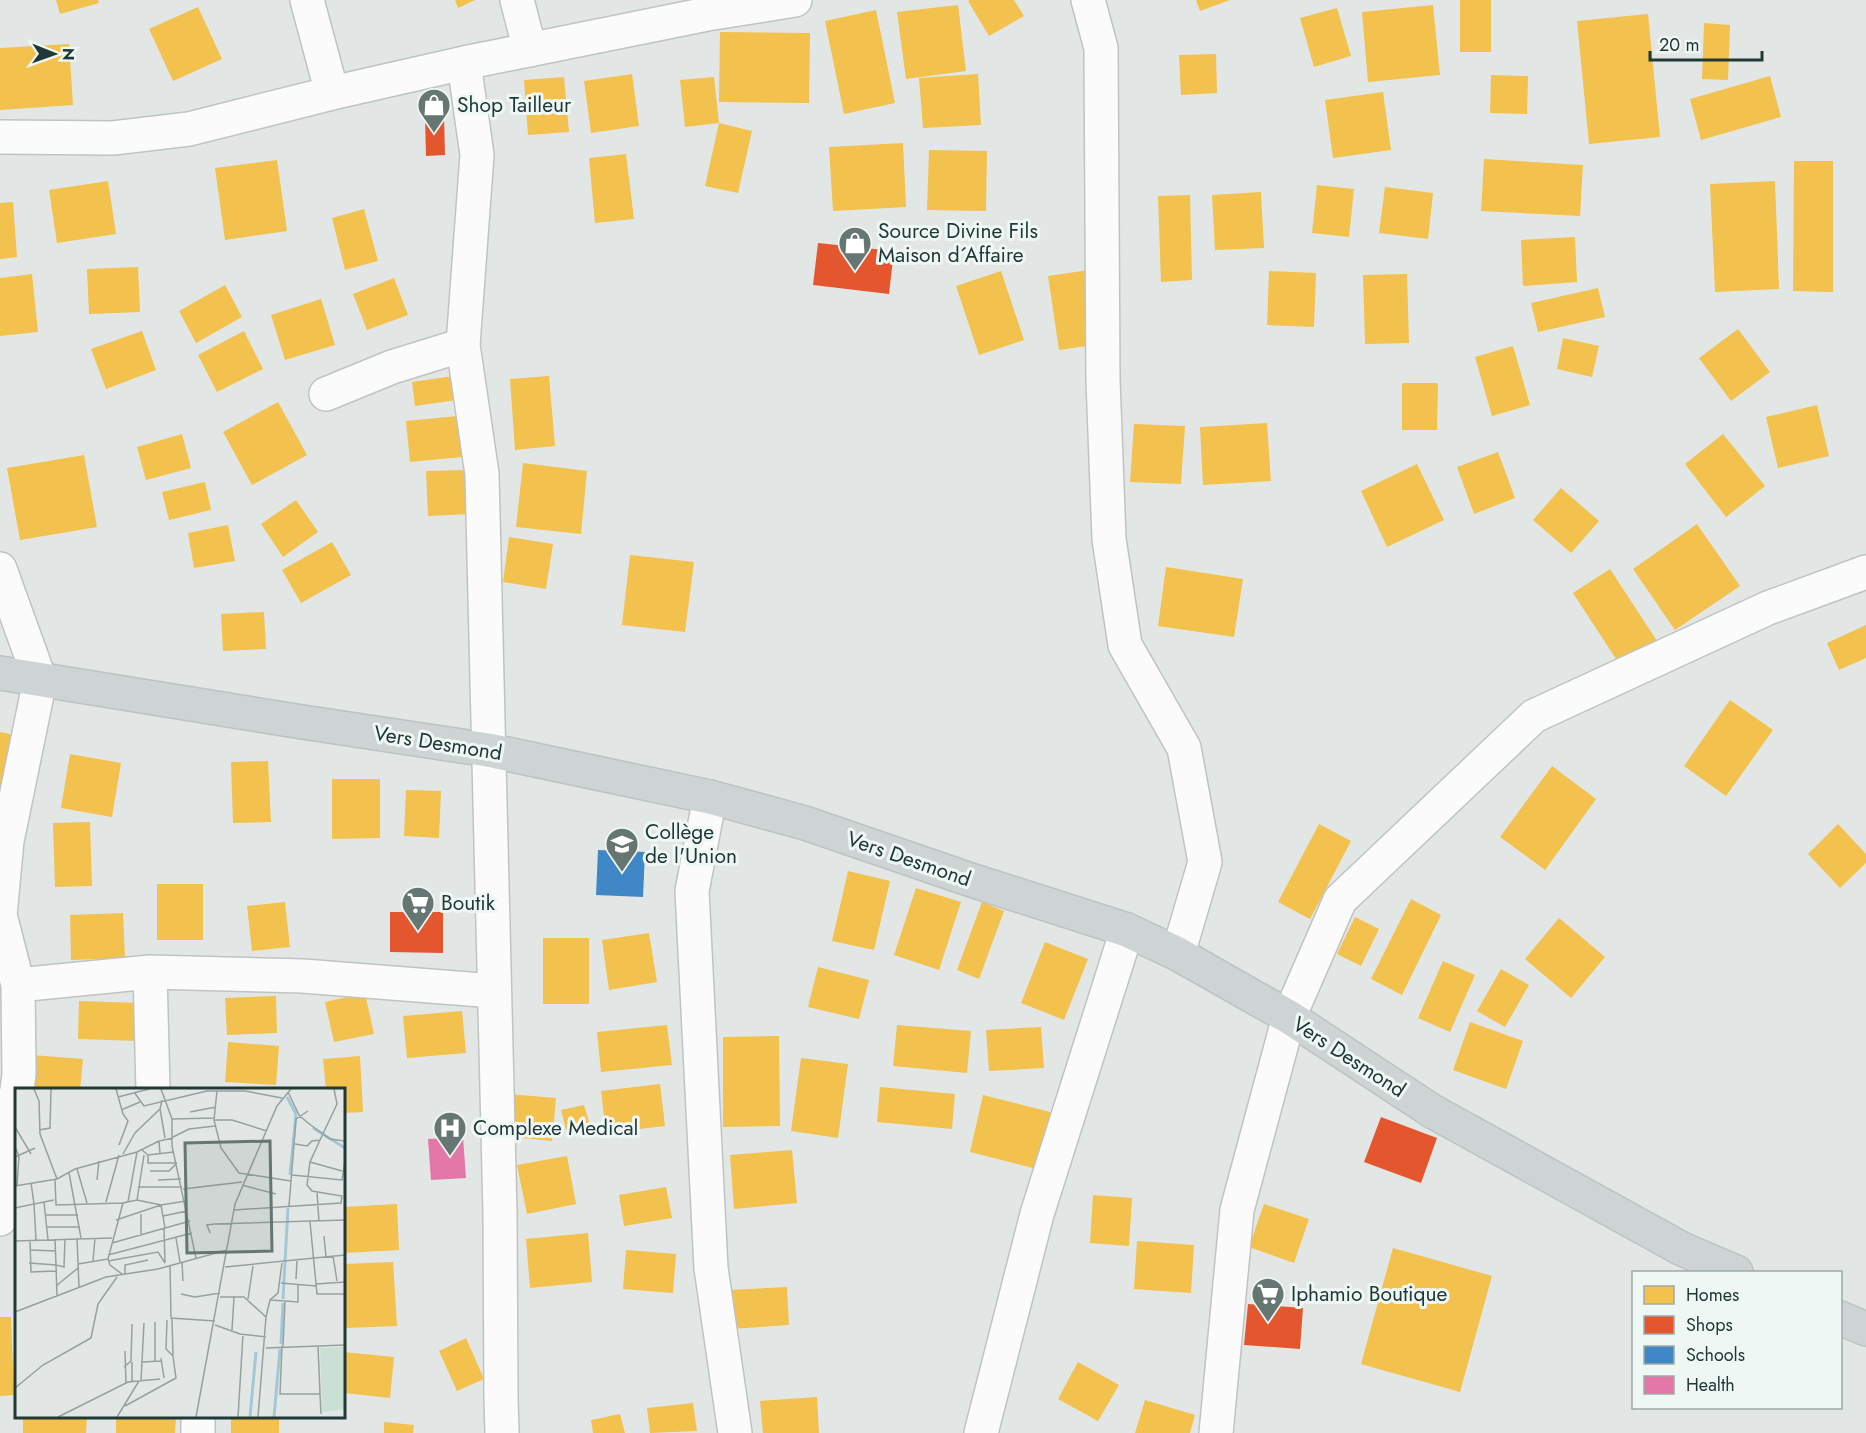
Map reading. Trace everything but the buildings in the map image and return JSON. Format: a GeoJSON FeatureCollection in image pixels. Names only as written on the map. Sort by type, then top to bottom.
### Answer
{"type":"FeatureCollection","features":[{"type":"Feature","properties":{"kind":"main road","name":"Vers Desmond"},"geometry":{"type":"LineString","coordinates":[[0,673],[488,750],[710,797],[805,823],[1127,930],[1178,954],[1289,1017],[1432,1111],[1682,1249],[1734,1271]]}},
{"type":"Feature","properties":{"kind":"main road"},"geometry":{"type":"LineString","coordinates":[[1842,1319],[1866,1329]]}},
{"type":"Feature","properties":{"kind":"street"},"geometry":{"type":"LineString","coordinates":[[307,0],[332,93]]}},
{"type":"Feature","properties":{"kind":"street"},"geometry":{"type":"LineString","coordinates":[[518,0],[530,50]]}},
{"type":"Feature","properties":{"kind":"street"},"geometry":{"type":"LineString","coordinates":[[0,137],[114,138],[189,129],[332,93],[530,50],[705,7],[795,0]]}},
{"type":"Feature","properties":{"kind":"street"},"geometry":{"type":"LineString","coordinates":[[1088,0],[1101,48],[1103,380],[1109,539],[1125,645],[1184,748],[1205,862],[1178,954]]}},
{"type":"Feature","properties":{"kind":"street"},"geometry":{"type":"LineString","coordinates":[[464,63],[477,155],[463,345],[482,474],[500,1213],[502,1433]]}},
{"type":"Feature","properties":{"kind":"street"},"geometry":{"type":"LineString","coordinates":[[326,394],[392,367],[463,345]]}},
{"type":"Feature","properties":{"kind":"street"},"geometry":{"type":"LineString","coordinates":[[0,569],[40,680],[7,841],[0,915],[18,985],[17,1088]]}},
{"type":"Feature","properties":{"kind":"street"},"geometry":{"type":"LineString","coordinates":[[1216,1433],[1237,1210],[1289,1017],[1340,900],[1534,717],[1768,609],[1866,572]]}},
{"type":"Feature","properties":{"kind":"street"},"geometry":{"type":"LineString","coordinates":[[710,797],[692,891],[711,1268],[735,1433]]}},
{"type":"Feature","properties":{"kind":"street"},"geometry":{"type":"LineString","coordinates":[[981,1433],[1037,1214],[1127,930]]}},
{"type":"Feature","properties":{"kind":"street"},"geometry":{"type":"LineString","coordinates":[[18,985],[150,972],[303,975],[494,991]]}},
{"type":"Feature","properties":{"kind":"street"},"geometry":{"type":"LineString","coordinates":[[150,972],[153,1088]]}},
{"type":"Feature","properties":{"kind":"street"},"geometry":{"type":"LineString","coordinates":[[0,1219],[15,1102]]}},
{"type":"Feature","properties":{"kind":"place","name":"Shop Tailleur"},"geometry":{"type":"Point","coordinates":[434,134]}},
{"type":"Feature","properties":{"kind":"place","name":"Source Divine Fils Maison d´Affaire"},"geometry":{"type":"Point","coordinates":[855,272]}},
{"type":"Feature","properties":{"kind":"place","name":"Collège de l'Union"},"geometry":{"type":"Point","coordinates":[622,873]}},
{"type":"Feature","properties":{"kind":"place","name":"Boutik"},"geometry":{"type":"Point","coordinates":[418,932]}},
{"type":"Feature","properties":{"kind":"place","name":"Complexe Medical"},"geometry":{"type":"Point","coordinates":[450,1157]}},
{"type":"Feature","properties":{"kind":"place","name":"Iphamio Boutique"},"geometry":{"type":"Point","coordinates":[1268,1323]}}]}
